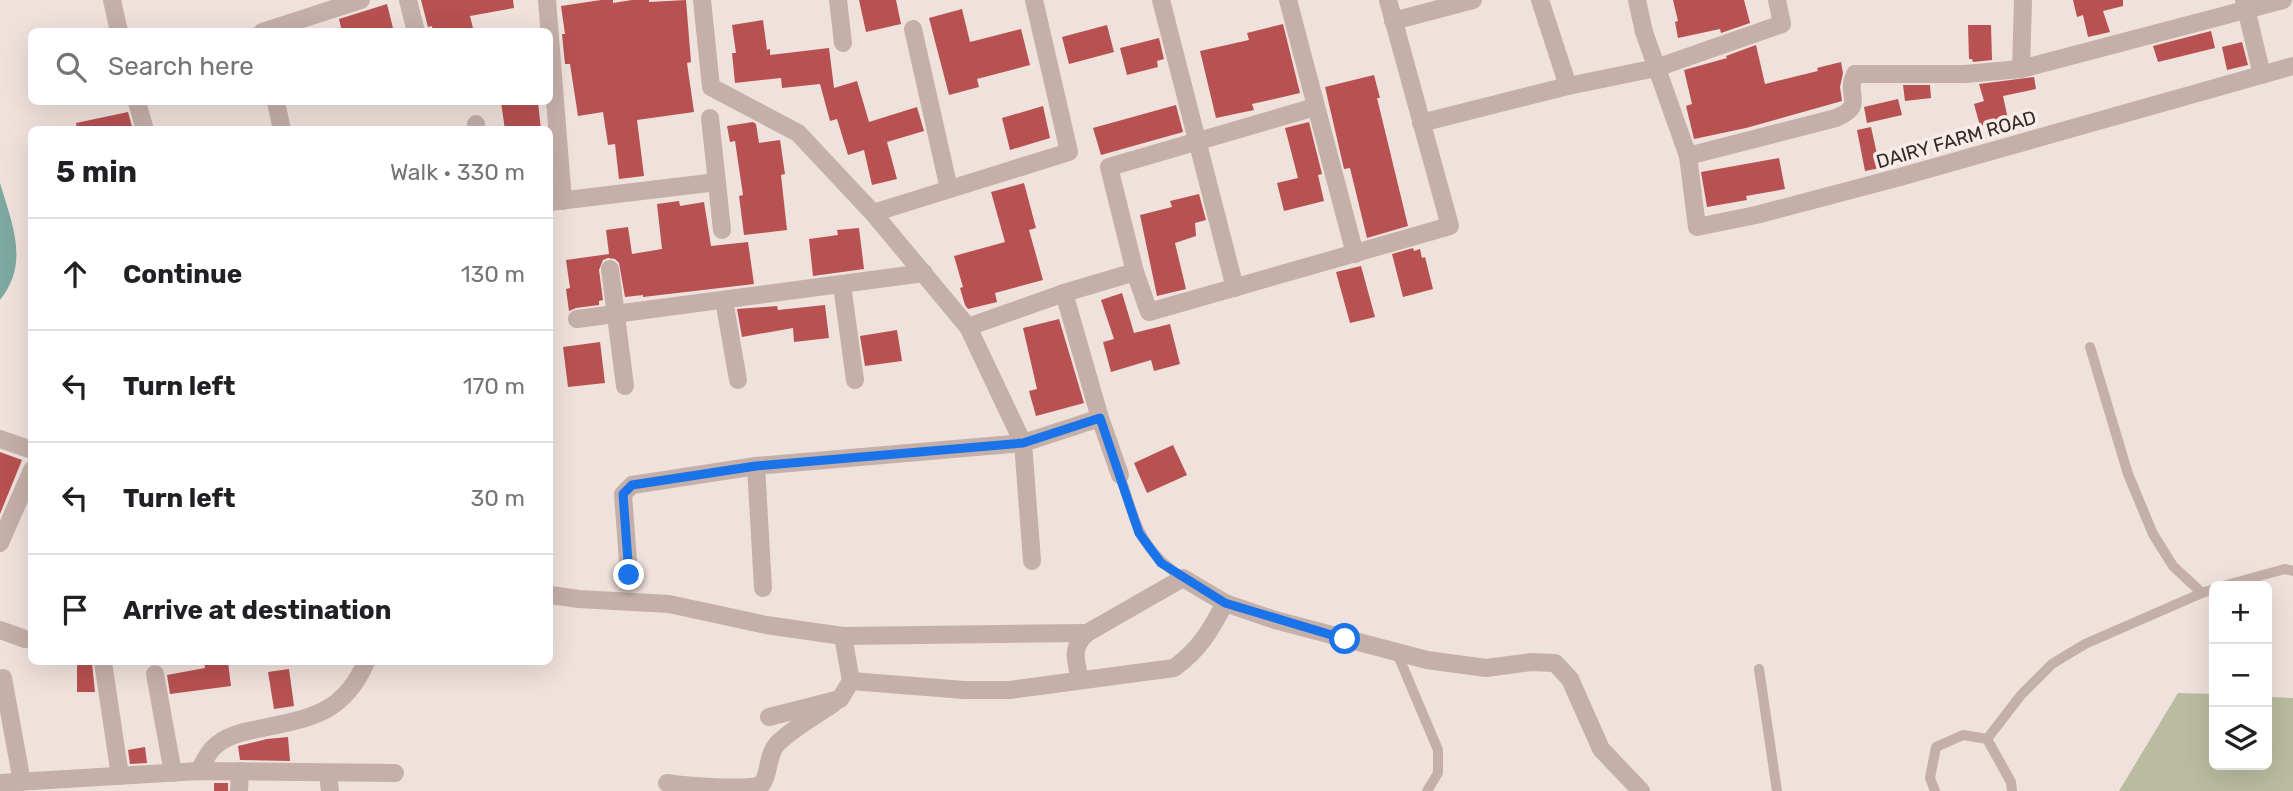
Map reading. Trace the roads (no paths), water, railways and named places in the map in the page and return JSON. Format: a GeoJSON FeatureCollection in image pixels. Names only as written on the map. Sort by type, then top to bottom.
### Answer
{"type":"FeatureCollection","features":[{"type":"Feature","properties":{"kind":"street"},"geometry":{"type":"LineString","coordinates":[[112,0],[118,28]]}},
{"type":"Feature","properties":{"kind":"street"},"geometry":{"type":"LineString","coordinates":[[274,28],[361,0]]}},
{"type":"Feature","properties":{"kind":"street"},"geometry":{"type":"LineString","coordinates":[[408,0],[415,28]]}},
{"type":"Feature","properties":{"kind":"street"},"geometry":{"type":"LineString","coordinates":[[547,0],[548,28]]}},
{"type":"Feature","properties":{"kind":"street"},"geometry":{"type":"LineString","coordinates":[[702,0],[710,87],[799,133],[873,213],[968,327],[1023,443],[1032,561]]}},
{"type":"Feature","properties":{"kind":"street"},"geometry":{"type":"LineString","coordinates":[[838,0],[843,43]]}},
{"type":"Feature","properties":{"kind":"street"},"geometry":{"type":"LineString","coordinates":[[873,213],[1069,152],[1034,0]]}},
{"type":"Feature","properties":{"kind":"street"},"geometry":{"type":"LineString","coordinates":[[1161,0],[1235,288]]}},
{"type":"Feature","properties":{"kind":"street"},"geometry":{"type":"LineString","coordinates":[[1288,0],[1355,254]]}},
{"type":"Feature","properties":{"kind":"street"},"geometry":{"type":"LineString","coordinates":[[1315,107],[1108,167],[1135,272],[1149,312],[1450,226],[1388,0]]}},
{"type":"Feature","properties":{"kind":"street"},"geometry":{"type":"LineString","coordinates":[[1393,21],[1474,0]]}},
{"type":"Feature","properties":{"kind":"street"},"geometry":{"type":"LineString","coordinates":[[1540,0],[1568,86]]}},
{"type":"Feature","properties":{"kind":"street"},"geometry":{"type":"LineString","coordinates":[[1637,0],[1644,32],[1688,156],[1851,112],[1852,80],[1855,74],[1965,74],[2021,69],[2245,4],[2283,0]]}},
{"type":"Feature","properties":{"kind":"street"},"geometry":{"type":"LineString","coordinates":[[1421,123],[1568,86],[1656,68],[1782,24],[1777,0]]}},
{"type":"Feature","properties":{"kind":"street"},"geometry":{"type":"LineString","coordinates":[[2015,0],[2021,69]]}},
{"type":"Feature","properties":{"kind":"street"},"geometry":{"type":"LineString","coordinates":[[2245,4],[2262,75]]}},
{"type":"Feature","properties":{"kind":"street"},"geometry":{"type":"LineString","coordinates":[[913,29],[948,189]]}},
{"type":"Feature","properties":{"kind":"street","name":"DAIRY FARM ROAD"},"geometry":{"type":"LineString","coordinates":[[1688,156],[1697,227],[1756,215],[1900,177],[2293,66]]}},
{"type":"Feature","properties":{"kind":"street"},"geometry":{"type":"LineString","coordinates":[[138,105],[144,126]]}},
{"type":"Feature","properties":{"kind":"street"},"geometry":{"type":"LineString","coordinates":[[276,105],[281,126]]}},
{"type":"Feature","properties":{"kind":"street"},"geometry":{"type":"LineString","coordinates":[[552,105],[553,126]]}},
{"type":"Feature","properties":{"kind":"street"},"geometry":{"type":"LineString","coordinates":[[710,118],[722,230]]}},
{"type":"Feature","properties":{"kind":"street"},"geometry":{"type":"LineString","coordinates":[[553,135],[556,202],[717,182]]}},
{"type":"Feature","properties":{"kind":"street"},"geometry":{"type":"LineString","coordinates":[[610,269],[625,386]]}},
{"type":"Feature","properties":{"kind":"street"},"geometry":{"type":"LineString","coordinates":[[968,327],[1064,293],[1135,272]]}},
{"type":"Feature","properties":{"kind":"street"},"geometry":{"type":"LineString","coordinates":[[577,319],[924,273]]}},
{"type":"Feature","properties":{"kind":"street"},"geometry":{"type":"LineString","coordinates":[[842,285],[855,380]]}},
{"type":"Feature","properties":{"kind":"street"},"geometry":{"type":"LineString","coordinates":[[1064,293],[1100,418],[1120,475]]}},
{"type":"Feature","properties":{"kind":"street"},"geometry":{"type":"LineString","coordinates":[[724,300],[738,380]]}},
{"type":"Feature","properties":{"kind":"street"},"geometry":{"type":"LineString","coordinates":[[629,575],[623,494],[632,485],[756,466],[1023,443],[1100,418]]}},
{"type":"Feature","properties":{"kind":"street"},"geometry":{"type":"LineString","coordinates":[[0,439],[28,449]]}},
{"type":"Feature","properties":{"kind":"street"},"geometry":{"type":"LineString","coordinates":[[756,466],[763,588]]}},
{"type":"Feature","properties":{"kind":"street"},"geometry":{"type":"LineString","coordinates":[[0,543],[28,479]]}},
{"type":"Feature","properties":{"kind":"street"},"geometry":{"type":"LineString","coordinates":[[1080,680],[1075,654],[1078,641],[1087,633],[1183,578],[1225,603],[1275,620],[1427,660],[1486,668],[1532,662],[1555,663],[1570,679],[1601,749],[1641,791]]}},
{"type":"Feature","properties":{"kind":"street"},"geometry":{"type":"LineString","coordinates":[[553,595],[669,604],[766,625],[843,636],[1087,633]]}},
{"type":"Feature","properties":{"kind":"street"},"geometry":{"type":"LineString","coordinates":[[851,681],[964,690],[1010,690],[1174,668],[1206,638],[1225,603]]}},
{"type":"Feature","properties":{"kind":"street"},"geometry":{"type":"LineString","coordinates":[[0,630],[25,639]]}},
{"type":"Feature","properties":{"kind":"street"},"geometry":{"type":"LineString","coordinates":[[667,783],[707,790],[756,788],[763,783],[769,757],[777,744],[840,699],[851,681],[843,636]]}},
{"type":"Feature","properties":{"kind":"street"},"geometry":{"type":"LineString","coordinates":[[103,665],[120,776]]}},
{"type":"Feature","properties":{"kind":"street"},"geometry":{"type":"LineString","coordinates":[[199,771],[212,749],[227,738],[310,718],[342,700],[358,680],[365,665]]}},
{"type":"Feature","properties":{"kind":"street"},"geometry":{"type":"LineString","coordinates":[[155,674],[173,773]]}},
{"type":"Feature","properties":{"kind":"street"},"geometry":{"type":"LineString","coordinates":[[3,678],[22,782]]}},
{"type":"Feature","properties":{"kind":"street"},"geometry":{"type":"LineString","coordinates":[[769,717],[840,699]]}},
{"type":"Feature","properties":{"kind":"street"},"geometry":{"type":"LineString","coordinates":[[0,783],[71,785],[120,776],[137,783],[173,773],[199,771],[240,771],[329,782],[396,773]]}},
{"type":"Feature","properties":{"kind":"street"},"geometry":{"type":"LineString","coordinates":[[239,791],[240,771]]}},
{"type":"Feature","properties":{"kind":"lane"},"geometry":{"type":"LineString","coordinates":[[2091,347],[2128,474],[2152,534],[2173,566],[2202,593]]}},
{"type":"Feature","properties":{"kind":"lane"},"geometry":{"type":"LineString","coordinates":[[1120,475],[1139,533],[1161,563],[1183,578]]}},
{"type":"Feature","properties":{"kind":"lane"},"geometry":{"type":"LineString","coordinates":[[2242,581],[2285,569],[2293,571]]}},
{"type":"Feature","properties":{"kind":"lane"},"geometry":{"type":"LineString","coordinates":[[1987,739],[2021,695],[2052,664],[2085,644],[2209,591]]}},
{"type":"Feature","properties":{"kind":"lane"},"geometry":{"type":"LineString","coordinates":[[1397,653],[1438,750],[1438,773],[1427,791]]}},
{"type":"Feature","properties":{"kind":"lane"},"geometry":{"type":"LineString","coordinates":[[1759,669],[1777,791]]}},
{"type":"Feature","properties":{"kind":"lane"},"geometry":{"type":"LineString","coordinates":[[1935,791],[1930,778],[1936,747],[1963,735],[1987,739]]}},
{"type":"Feature","properties":{"kind":"lane"},"geometry":{"type":"LineString","coordinates":[[1987,739],[2011,782],[2012,791]]}},
{"type":"Feature","properties":{"kind":"water"},"geometry":{"type":"Polygon","coordinates":[[[0,183],[13,228],[16,258],[9,286],[0,300],[0,183]]]}}]}
